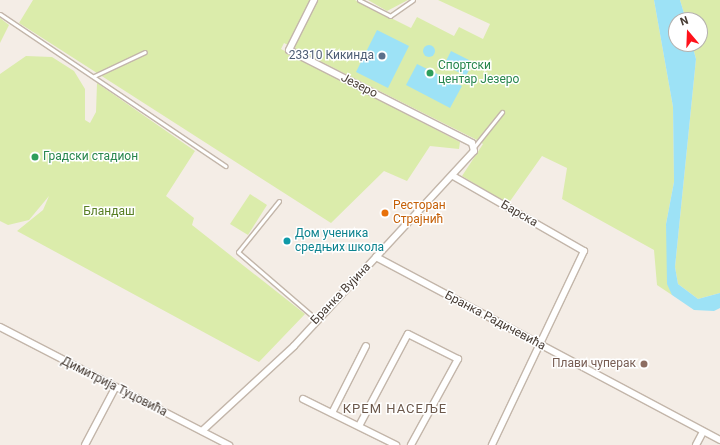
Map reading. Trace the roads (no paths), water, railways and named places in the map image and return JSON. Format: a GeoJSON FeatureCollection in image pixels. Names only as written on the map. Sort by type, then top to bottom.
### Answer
{"type":"FeatureCollection","features":[{"type":"Feature","properties":{"kind":"street","name":"Језеро"},"geometry":{"type":"LineString","coordinates":[[314,0],[289,50],[474,149]]}},
{"type":"Feature","properties":{"kind":"street","name":"Бранка Вујина"},"geometry":{"type":"LineString","coordinates":[[202,431],[294,346],[316,319],[453,176],[474,149]]}},
{"type":"Feature","properties":{"kind":"street","name":"Барска"},"geometry":{"type":"LineString","coordinates":[[453,176],[584,251],[539,344]]}},
{"type":"Feature","properties":{"kind":"street","name":"Бранка Радичевића"},"geometry":{"type":"LineString","coordinates":[[376,257],[720,440]]}},
{"type":"Feature","properties":{"kind":"street","name":"Димитрија Туцовића"},"geometry":{"type":"LineString","coordinates":[[0,327],[115,388],[229,445]]}},
{"type":"Feature","properties":{"kind":"street"},"geometry":{"type":"LineString","coordinates":[[359,426],[408,334],[458,359],[411,445]]}},
{"type":"Feature","properties":{"kind":"street"},"geometry":{"type":"LineString","coordinates":[[492,445],[539,344]]}},
{"type":"Feature","properties":{"kind":"street"},"geometry":{"type":"LineString","coordinates":[[332,413],[366,346]]}},
{"type":"Feature","properties":{"kind":"street"},"geometry":{"type":"LineString","coordinates":[[85,445],[115,388]]}},
{"type":"Feature","properties":{"kind":"street"},"geometry":{"type":"LineString","coordinates":[[303,399],[396,445]]}},
{"type":"Feature","properties":{"kind":"street"},"geometry":{"type":"LineString","coordinates":[[696,445],[704,432]]}},
{"type":"Feature","properties":{"kind":"lane"},"geometry":{"type":"LineString","coordinates":[[359,0],[390,16],[413,0]]}},
{"type":"Feature","properties":{"kind":"lane"},"geometry":{"type":"LineString","coordinates":[[0,14],[226,166]]}},
{"type":"Feature","properties":{"kind":"lane"},"geometry":{"type":"LineString","coordinates":[[94,76],[145,52]]}},
{"type":"Feature","properties":{"kind":"lane"},"geometry":{"type":"LineString","coordinates":[[474,149],[502,112]]}},
{"type":"Feature","properties":{"kind":"lane"},"geometry":{"type":"LineString","coordinates":[[279,201],[238,252],[316,319]]}},
{"type":"Feature","properties":{"kind":"water"},"geometry":{"type":"Polygon","coordinates":[[[654,0],[680,0],[684,12],[668,12],[668,52],[694,52],[696,59],[675,267],[678,284],[698,299],[720,293],[720,308],[714,311],[694,310],[672,295],[667,284],[666,224],[674,182],[673,107],[654,0]]]}},
{"type":"Feature","properties":{"kind":"water"},"geometry":{"type":"Polygon","coordinates":[[[377,30],[409,46],[388,88],[356,72],[377,30]]]}},
{"type":"Feature","properties":{"kind":"water"},"geometry":{"type":"Polygon","coordinates":[[[429,45],[433,47],[435,51],[433,55],[429,57],[425,55],[423,51],[425,47],[429,45]]]}},
{"type":"Feature","properties":{"kind":"water"},"geometry":{"type":"Polygon","coordinates":[[[451,51],[473,62],[466,76],[444,65],[451,51]]]}},
{"type":"Feature","properties":{"kind":"water"},"geometry":{"type":"Polygon","coordinates":[[[417,64],[462,86],[450,108],[406,85],[417,64]]]}},
{"type":"Feature","properties":{"kind":"place","name":"23310 Кикинда"},"geometry":{"type":"Point","coordinates":[382,56]}},
{"type":"Feature","properties":{"kind":"place","name":"Спортски центар Језеро"},"geometry":{"type":"Point","coordinates":[430,73]}},
{"type":"Feature","properties":{"kind":"place","name":"Градски стадион"},"geometry":{"type":"Point","coordinates":[35,157]}},
{"type":"Feature","properties":{"kind":"place","name":"Ресторан Страјнић"},"geometry":{"type":"Point","coordinates":[385,213]}},
{"type":"Feature","properties":{"kind":"place","name":"Дом ученика средњих школа"},"geometry":{"type":"Point","coordinates":[287,241]}},
{"type":"Feature","properties":{"kind":"place","name":"Плави чуперак"},"geometry":{"type":"Point","coordinates":[644,364]}},
{"type":"Feature","properties":{"kind":"district","name":"КРЕМ НАСЕЉЕ"},"geometry":{"type":"Point","coordinates":[395,409]}},
{"type":"Feature","properties":{"kind":"park label","name":"Бландаш"},"geometry":{"type":"Point","coordinates":[109,212]}}]}
